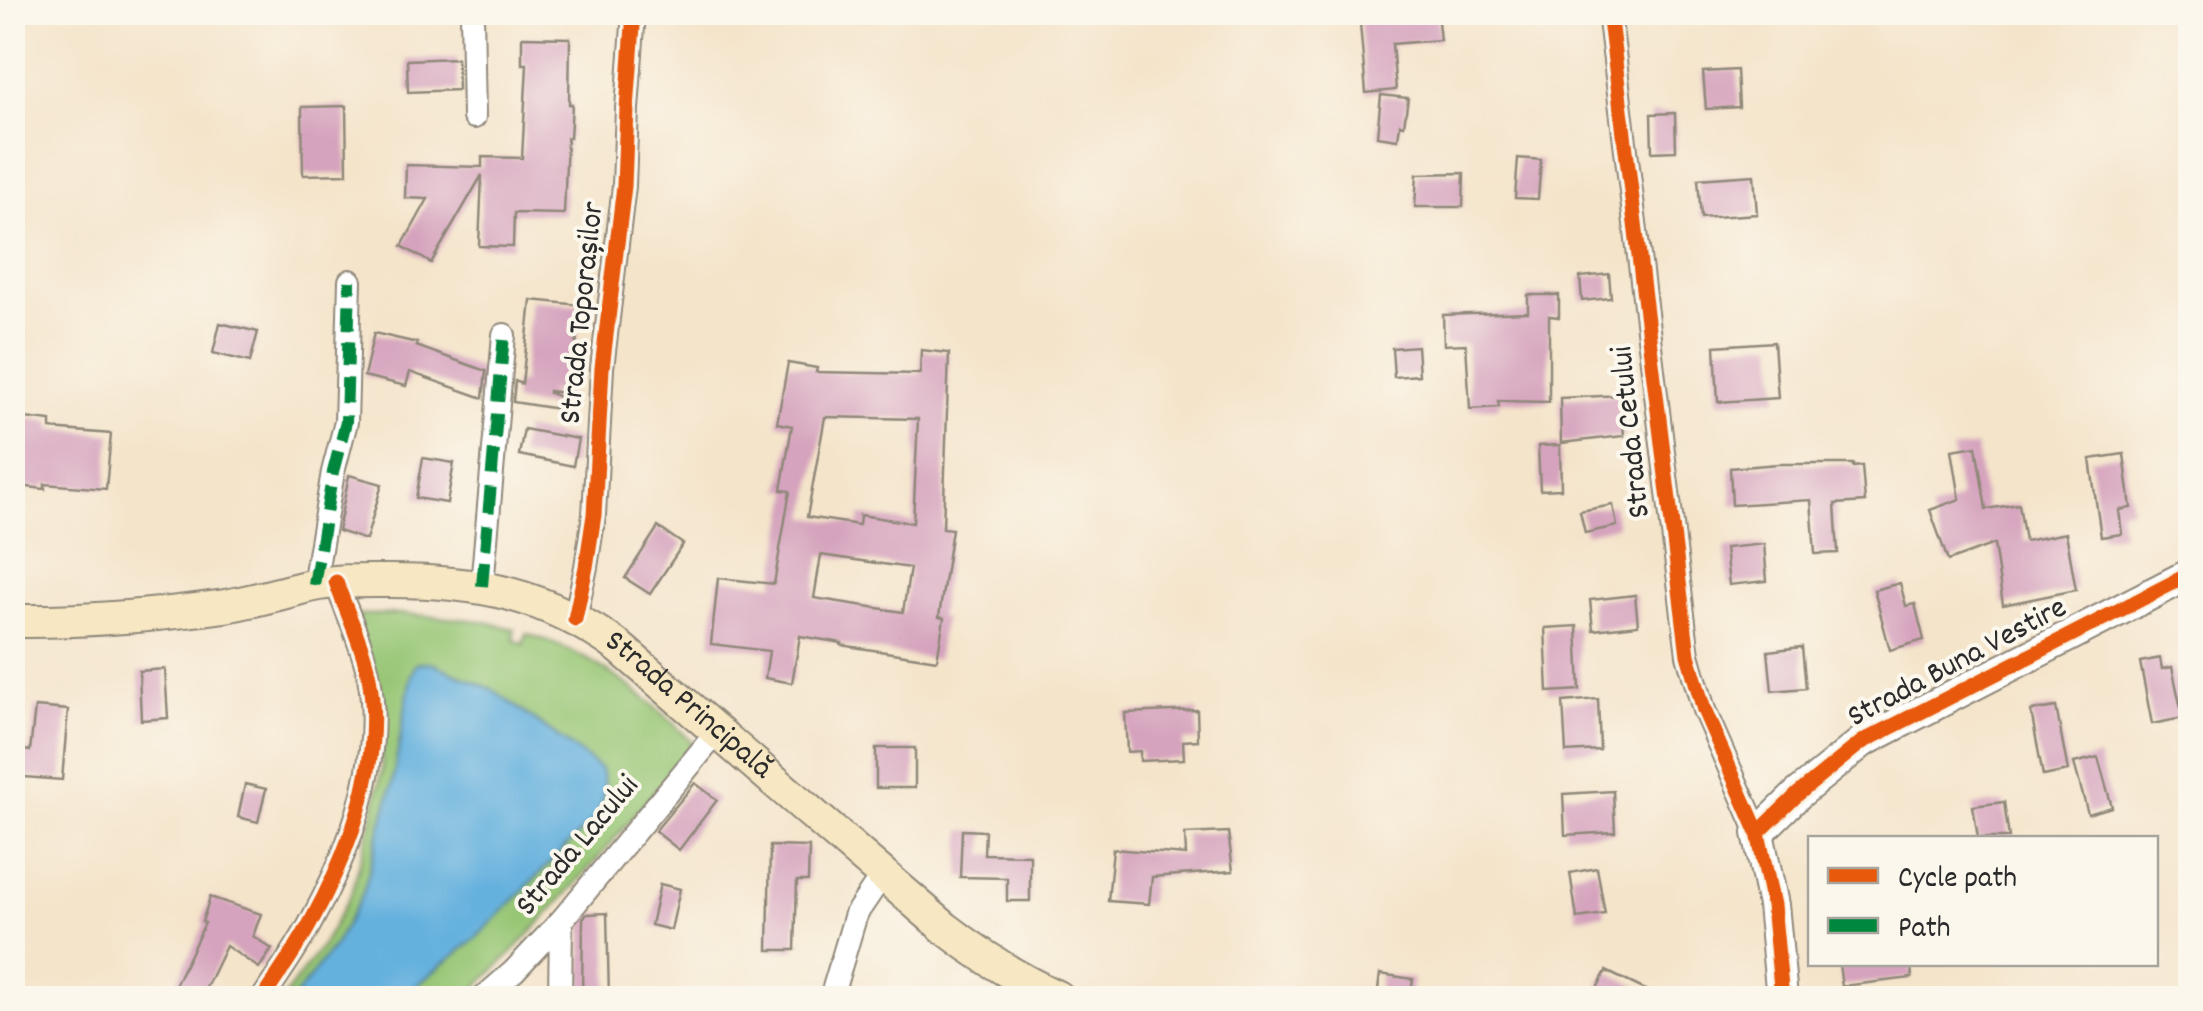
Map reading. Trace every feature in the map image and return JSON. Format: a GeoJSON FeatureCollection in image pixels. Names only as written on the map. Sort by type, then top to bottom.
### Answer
{"type":"FeatureCollection","features":[{"type":"Feature","properties":{"kind":"main road","name":"Strada Principală"},"geometry":{"type":"LineString","coordinates":[[12,622],[79,622],[181,611],[262,599],[325,584],[433,581],[511,593],[575,618],[619,647],[945,928],[1020,980],[1059,998]]}},
{"type":"Feature","properties":{"kind":"street"},"geometry":{"type":"LineString","coordinates":[[472,12],[474,117]]}},
{"type":"Feature","properties":{"kind":"street","name":"Strada Toporașilor"},"geometry":{"type":"LineString","coordinates":[[575,618],[594,515],[602,368],[624,186],[634,12]]}},
{"type":"Feature","properties":{"kind":"street","name":"Strada Cetului"},"geometry":{"type":"LineString","coordinates":[[1610,12],[1688,655],[1704,710],[1758,833]]}},
{"type":"Feature","properties":{"kind":"street"},"geometry":{"type":"LineString","coordinates":[[263,998],[311,923],[342,862],[364,786],[374,725],[369,674],[325,584],[333,472],[346,422],[350,281]]}},
{"type":"Feature","properties":{"kind":"street"},"geometry":{"type":"LineString","coordinates":[[482,586],[504,335]]}},
{"type":"Feature","properties":{"kind":"street","name":"Strada Buna Vestire"},"geometry":{"type":"LineString","coordinates":[[1758,833],[1798,794],[1862,742],[2190,574]]}},
{"type":"Feature","properties":{"kind":"street","name":"Strada Lacului"},"geometry":{"type":"LineString","coordinates":[[483,998],[561,921],[718,731]]}},
{"type":"Feature","properties":{"kind":"street"},"geometry":{"type":"LineString","coordinates":[[1758,833],[1774,905],[1782,998]]}},
{"type":"Feature","properties":{"kind":"street"},"geometry":{"type":"LineString","coordinates":[[831,998],[856,914],[883,874]]}},
{"type":"Feature","properties":{"kind":"street"},"geometry":{"type":"LineString","coordinates":[[560,998],[561,921]]}},
{"type":"Feature","properties":{"kind":"green space"},"geometry":{"type":"Polygon","coordinates":[[[404,614],[482,621],[514,629],[514,640],[523,644],[527,634],[574,652],[636,691],[692,742],[579,880],[465,998],[283,998],[323,944],[351,894],[382,769],[381,720],[357,615],[404,614]]]}},
{"type":"Feature","properties":{"kind":"water"},"geometry":{"type":"Polygon","coordinates":[[[429,662],[492,689],[601,769],[601,807],[594,819],[476,938],[401,998],[294,998],[335,944],[363,893],[392,785],[411,675],[416,664],[429,662]]]}},
{"type":"Feature","properties":{"kind":"building"},"geometry":{"type":"Polygon","coordinates":[[[1359,12],[1437,12],[1440,40],[1392,44],[1396,90],[1366,93],[1359,12]]]}},
{"type":"Feature","properties":{"kind":"building"},"geometry":{"type":"Polygon","coordinates":[[[522,37],[570,38],[572,104],[564,214],[514,213],[513,247],[479,246],[482,175],[431,263],[402,246],[428,199],[405,198],[406,165],[482,167],[482,157],[522,158],[527,64],[522,64],[522,37]]]}},
{"type":"Feature","properties":{"kind":"building"},"geometry":{"type":"Polygon","coordinates":[[[457,58],[458,90],[408,92],[407,60],[457,58]]]}},
{"type":"Feature","properties":{"kind":"building"},"geometry":{"type":"Polygon","coordinates":[[[1737,70],[1739,107],[1706,109],[1703,72],[1737,70]]]}},
{"type":"Feature","properties":{"kind":"building"},"geometry":{"type":"Polygon","coordinates":[[[1381,95],[1408,98],[1398,139],[1377,136],[1381,95]]]}},
{"type":"Feature","properties":{"kind":"building"},"geometry":{"type":"Polygon","coordinates":[[[346,106],[347,174],[303,175],[302,107],[346,106]]]}},
{"type":"Feature","properties":{"kind":"building"},"geometry":{"type":"Polygon","coordinates":[[[1675,113],[1676,151],[1652,152],[1651,114],[1675,113]]]}},
{"type":"Feature","properties":{"kind":"building"},"geometry":{"type":"Polygon","coordinates":[[[1518,158],[1541,160],[1538,199],[1515,198],[1518,158]]]}},
{"type":"Feature","properties":{"kind":"building"},"geometry":{"type":"Polygon","coordinates":[[[1464,173],[1463,207],[1415,207],[1417,174],[1464,173]]]}},
{"type":"Feature","properties":{"kind":"building"},"geometry":{"type":"Polygon","coordinates":[[[1754,175],[1757,214],[1701,218],[1698,179],[1754,175]]]}},
{"type":"Feature","properties":{"kind":"building"},"geometry":{"type":"Polygon","coordinates":[[[1609,274],[1611,298],[1582,301],[1580,277],[1609,274]]]}},
{"type":"Feature","properties":{"kind":"building"},"geometry":{"type":"Polygon","coordinates":[[[1528,295],[1559,295],[1559,317],[1549,316],[1549,402],[1498,401],[1499,407],[1470,409],[1466,344],[1444,345],[1443,315],[1528,312],[1528,295]]]}},
{"type":"Feature","properties":{"kind":"building"},"geometry":{"type":"Polygon","coordinates":[[[531,300],[581,305],[570,394],[549,391],[568,400],[565,410],[513,402],[515,381],[522,384],[531,300]]]}},
{"type":"Feature","properties":{"kind":"building"},"geometry":{"type":"Polygon","coordinates":[[[220,323],[258,332],[250,362],[213,353],[220,323]]]}},
{"type":"Feature","properties":{"kind":"building"},"geometry":{"type":"Polygon","coordinates":[[[374,333],[417,343],[416,346],[486,371],[483,398],[410,372],[406,386],[364,376],[374,333]]]}},
{"type":"Feature","properties":{"kind":"building"},"geometry":{"type":"Polygon","coordinates":[[[1774,342],[1778,398],[1718,402],[1715,346],[1774,342]]]}},
{"type":"Feature","properties":{"kind":"building"},"geometry":{"type":"Polygon","coordinates":[[[1417,346],[1419,375],[1394,377],[1392,348],[1417,346]]]}},
{"type":"Feature","properties":{"kind":"building"},"geometry":{"type":"Polygon","coordinates":[[[921,350],[949,353],[943,528],[952,529],[937,660],[800,636],[792,683],[765,678],[769,651],[711,644],[718,578],[774,584],[790,491],[781,490],[792,426],[777,423],[788,363],[817,368],[816,372],[920,374],[921,350]],[[825,417],[807,517],[859,525],[860,515],[913,523],[918,419],[825,417]],[[821,555],[814,598],[903,612],[910,568],[821,555]]]}},
{"type":"Feature","properties":{"kind":"building"},"geometry":{"type":"Polygon","coordinates":[[[1621,395],[1624,436],[1561,443],[1560,398],[1621,395]]]}},
{"type":"Feature","properties":{"kind":"building"},"geometry":{"type":"Polygon","coordinates":[[[25,418],[51,421],[51,429],[111,434],[106,489],[19,486],[25,418]]]}},
{"type":"Feature","properties":{"kind":"building"},"geometry":{"type":"Polygon","coordinates":[[[524,429],[578,439],[573,466],[519,455],[524,429]]]}},
{"type":"Feature","properties":{"kind":"building"},"geometry":{"type":"Polygon","coordinates":[[[1560,445],[1561,489],[1540,490],[1538,446],[1560,445]]]}},
{"type":"Feature","properties":{"kind":"building"},"geometry":{"type":"Polygon","coordinates":[[[1976,446],[1986,509],[2019,504],[2025,541],[2066,533],[2076,590],[2003,605],[1994,544],[1948,561],[1930,510],[1960,499],[1952,450],[1976,446]]]}},
{"type":"Feature","properties":{"kind":"building"},"geometry":{"type":"Polygon","coordinates":[[[2124,454],[2131,508],[2119,510],[2122,534],[2101,537],[2090,459],[2124,454]]]}},
{"type":"Feature","properties":{"kind":"building"},"geometry":{"type":"Polygon","coordinates":[[[423,458],[454,463],[447,503],[416,498],[423,458]]]}},
{"type":"Feature","properties":{"kind":"building"},"geometry":{"type":"Polygon","coordinates":[[[1778,464],[1862,466],[1865,502],[1835,504],[1838,553],[1815,554],[1811,500],[1732,505],[1730,468],[1778,464]]]}},
{"type":"Feature","properties":{"kind":"building"},"geometry":{"type":"Polygon","coordinates":[[[349,475],[382,484],[366,540],[338,531],[349,475]]]}},
{"type":"Feature","properties":{"kind":"building"},"geometry":{"type":"Polygon","coordinates":[[[1613,505],[1617,526],[1585,533],[1580,511],[1613,505]]]}},
{"type":"Feature","properties":{"kind":"building"},"geometry":{"type":"Polygon","coordinates":[[[658,527],[683,544],[650,594],[625,578],[658,527]]]}},
{"type":"Feature","properties":{"kind":"building"},"geometry":{"type":"Polygon","coordinates":[[[1764,544],[1767,581],[1729,585],[1725,548],[1764,544]]]}},
{"type":"Feature","properties":{"kind":"building"},"geometry":{"type":"Polygon","coordinates":[[[1900,583],[1906,606],[1915,604],[1924,640],[1890,650],[1874,590],[1900,583]]]}},
{"type":"Feature","properties":{"kind":"building"},"geometry":{"type":"Polygon","coordinates":[[[1635,595],[1638,625],[1593,630],[1590,600],[1635,595]]]}},
{"type":"Feature","properties":{"kind":"building"},"geometry":{"type":"Polygon","coordinates":[[[1577,626],[1580,690],[1548,692],[1545,628],[1577,626]]]}},
{"type":"Feature","properties":{"kind":"building"},"geometry":{"type":"Polygon","coordinates":[[[1802,647],[1806,688],[1772,691],[1768,651],[1802,647]]]}},
{"type":"Feature","properties":{"kind":"building"},"geometry":{"type":"Polygon","coordinates":[[[2160,658],[2162,669],[2172,667],[2183,718],[2152,724],[2140,662],[2160,658]]]}},
{"type":"Feature","properties":{"kind":"building"},"geometry":{"type":"Polygon","coordinates":[[[165,669],[168,718],[141,720],[139,671],[165,669]]]}},
{"type":"Feature","properties":{"kind":"building"},"geometry":{"type":"Polygon","coordinates":[[[1598,699],[1600,750],[1566,752],[1563,702],[1598,699]]]}},
{"type":"Feature","properties":{"kind":"building"},"geometry":{"type":"Polygon","coordinates":[[[35,707],[68,710],[62,780],[12,776],[12,748],[30,751],[35,707]]]}},
{"type":"Feature","properties":{"kind":"building"},"geometry":{"type":"Polygon","coordinates":[[[2056,707],[2068,771],[2043,776],[2031,711],[2056,707]]]}},
{"type":"Feature","properties":{"kind":"building"},"geometry":{"type":"Polygon","coordinates":[[[1197,710],[1198,740],[1183,741],[1184,759],[1140,761],[1140,751],[1127,752],[1125,713],[1197,710]]]}},
{"type":"Feature","properties":{"kind":"building"},"geometry":{"type":"Polygon","coordinates":[[[876,748],[915,748],[915,788],[876,788],[876,748]]]}},
{"type":"Feature","properties":{"kind":"building"},"geometry":{"type":"Polygon","coordinates":[[[2098,757],[2112,807],[2088,814],[2074,763],[2098,757]]]}},
{"type":"Feature","properties":{"kind":"building"},"geometry":{"type":"Polygon","coordinates":[[[695,783],[717,800],[679,850],[655,831],[695,783]]]}},
{"type":"Feature","properties":{"kind":"building"},"geometry":{"type":"Polygon","coordinates":[[[245,784],[266,789],[258,822],[238,817],[245,784]]]}},
{"type":"Feature","properties":{"kind":"building"},"geometry":{"type":"Polygon","coordinates":[[[1613,791],[1615,832],[1565,835],[1563,794],[1613,791]]]}},
{"type":"Feature","properties":{"kind":"building"},"geometry":{"type":"Polygon","coordinates":[[[2004,802],[2009,836],[1978,836],[1973,806],[2004,802]]]}},
{"type":"Feature","properties":{"kind":"building"},"geometry":{"type":"Polygon","coordinates":[[[962,830],[985,831],[984,854],[1030,855],[1030,901],[1007,901],[1007,878],[960,877],[962,830]]]}},
{"type":"Feature","properties":{"kind":"building"},"geometry":{"type":"Polygon","coordinates":[[[1228,832],[1233,871],[1152,877],[1149,904],[1108,901],[1113,849],[1186,855],[1185,834],[1228,832]]]}},
{"type":"Feature","properties":{"kind":"building"},"geometry":{"type":"Polygon","coordinates":[[[770,846],[809,847],[808,881],[797,881],[795,950],[768,950],[770,846]]]}},
{"type":"Feature","properties":{"kind":"building"},"geometry":{"type":"Polygon","coordinates":[[[1597,868],[1605,914],[1577,918],[1570,873],[1597,868]]]}},
{"type":"Feature","properties":{"kind":"building"},"geometry":{"type":"Polygon","coordinates":[[[660,884],[680,889],[671,930],[651,925],[660,884]]]}},
{"type":"Feature","properties":{"kind":"building"},"geometry":{"type":"Polygon","coordinates":[[[210,897],[261,914],[253,936],[272,949],[259,968],[226,946],[201,998],[169,998],[205,923],[202,922],[210,897]]]}},
{"type":"Feature","properties":{"kind":"building"},"geometry":{"type":"Polygon","coordinates":[[[607,913],[609,998],[582,998],[583,918],[587,914],[607,913]]]}},
{"type":"Feature","properties":{"kind":"building"},"geometry":{"type":"Polygon","coordinates":[[[1839,966],[1911,966],[1912,978],[1842,986],[1839,966]]]}},
{"type":"Feature","properties":{"kind":"building"},"geometry":{"type":"Polygon","coordinates":[[[1606,971],[1662,998],[1592,998],[1606,971]]]}},
{"type":"Feature","properties":{"kind":"building"},"geometry":{"type":"Polygon","coordinates":[[[1380,974],[1413,979],[1410,998],[1377,998],[1380,974]]]}},
{"type":"Feature","properties":{"kind":"marked path"},"geometry":{"type":"LineString","coordinates":[[314,585],[333,472],[346,422],[350,281]]}},
{"type":"Feature","properties":{"kind":"marked path"},"geometry":{"type":"LineString","coordinates":[[482,586],[504,335]]}},
{"type":"Feature","properties":{"kind":"cycle path"},"geometry":{"type":"LineString","coordinates":[[575,619],[594,515],[602,368],[624,186],[634,12]]}},
{"type":"Feature","properties":{"kind":"cycle path"},"geometry":{"type":"LineString","coordinates":[[1609,12],[1688,655],[1704,710],[1758,833],[1773,905],[1782,998]]}},
{"type":"Feature","properties":{"kind":"cycle path"},"geometry":{"type":"LineString","coordinates":[[1758,833],[1798,794],[1862,742],[2190,574]]}},
{"type":"Feature","properties":{"kind":"cycle path"},"geometry":{"type":"LineString","coordinates":[[263,998],[301,940],[326,892],[351,833],[368,771],[372,740],[369,677],[336,582]]}}]}
